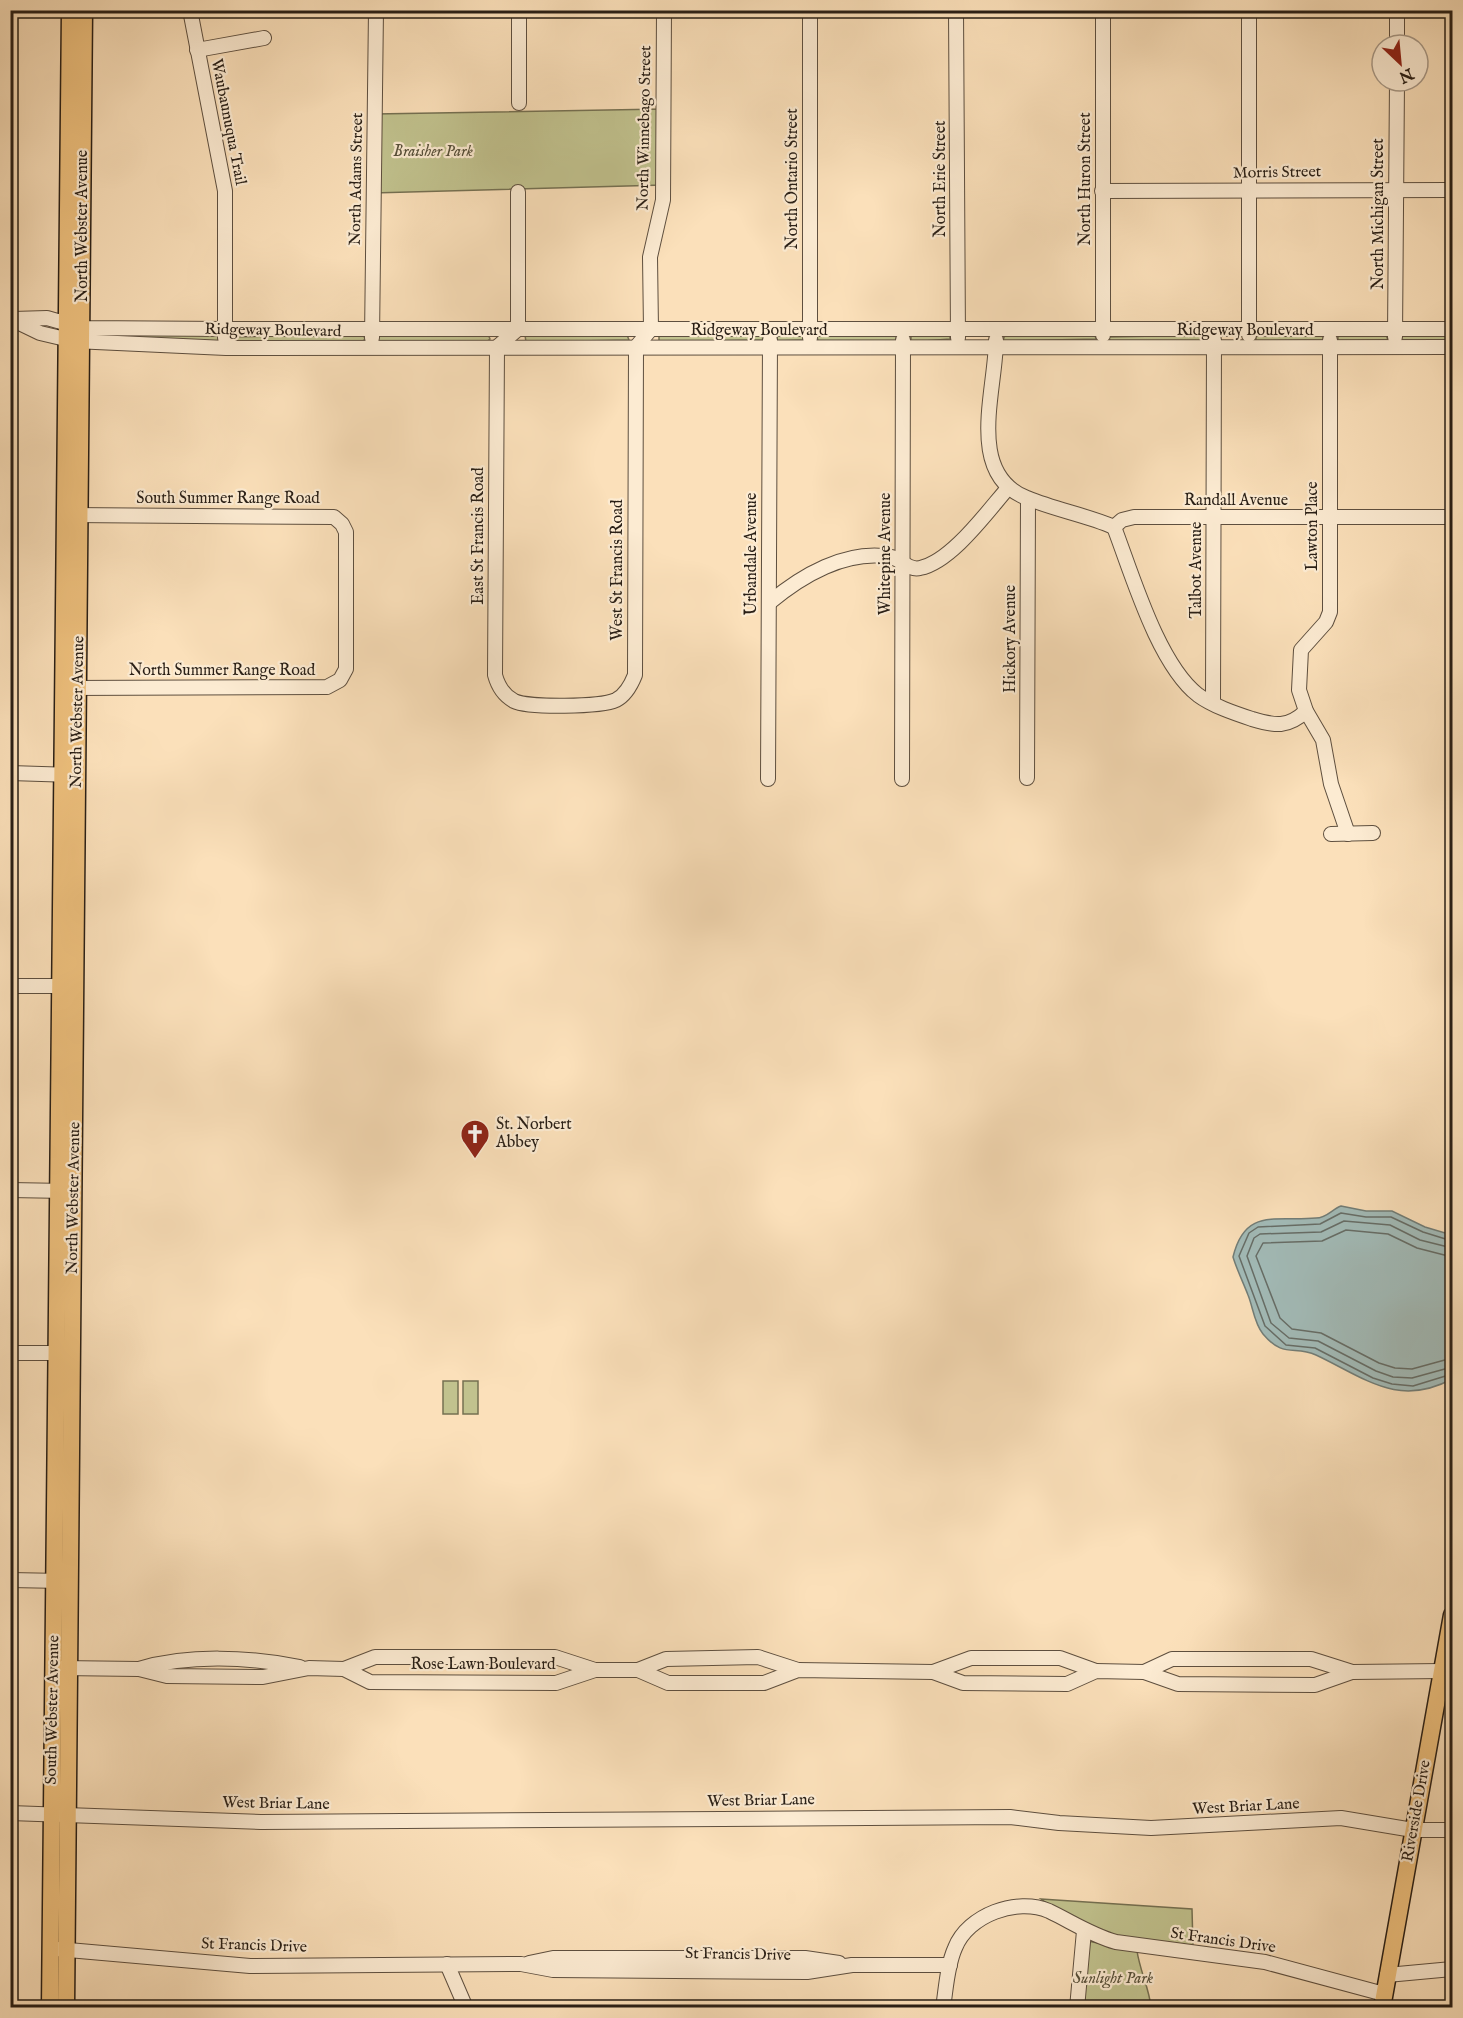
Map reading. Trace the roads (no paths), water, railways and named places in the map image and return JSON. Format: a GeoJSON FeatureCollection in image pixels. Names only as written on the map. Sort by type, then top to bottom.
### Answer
{"type":"FeatureCollection","features":[{"type":"Feature","properties":{"kind":"main road","name":"North Webster Avenue"},"geometry":{"type":"LineString","coordinates":[[70,10],[74,333]]}},
{"type":"Feature","properties":{"kind":"main road","name":"North Webster Avenue"},"geometry":{"type":"LineString","coordinates":[[55,1412],[64,1353],[74,333],[84,10]]}},
{"type":"Feature","properties":{"kind":"main road","name":"North Webster Avenue"},"geometry":{"type":"LineString","coordinates":[[64,1353],[72,1414]]}},
{"type":"Feature","properties":{"kind":"main road","name":"South Webster Avenue"},"geometry":{"type":"LineString","coordinates":[[55,1412],[62,1581]]}},
{"type":"Feature","properties":{"kind":"main road","name":"South Webster Avenue"},"geometry":{"type":"LineString","coordinates":[[66,2007],[58,1949],[51,1813],[61,1668],[62,1581],[72,1414]]}},
{"type":"Feature","properties":{"kind":"main road","name":"Riverside Drive"},"geometry":{"type":"LineString","coordinates":[[1383,2001],[1452,1615]]}},
{"type":"Feature","properties":{"kind":"main road","name":"South Webster Avenue"},"geometry":{"type":"LineString","coordinates":[[50,2007],[58,1949],[69,1813],[61,1668]]}},
{"type":"Feature","properties":{"kind":"street","name":"Waubaunuqua Trail"},"geometry":{"type":"LineString","coordinates":[[190,10],[225,192],[226,348]]}},
{"type":"Feature","properties":{"kind":"street","name":"North Adams Street"},"geometry":{"type":"LineString","coordinates":[[372,348],[376,10]]}},
{"type":"Feature","properties":{"kind":"street"},"geometry":{"type":"LineString","coordinates":[[519,10],[519,103]]}},
{"type":"Feature","properties":{"kind":"street","name":"North Winnebago Street"},"geometry":{"type":"LineString","coordinates":[[651,329],[650,257],[663,200],[663,10]]}},
{"type":"Feature","properties":{"kind":"street","name":"North Ontario Street"},"geometry":{"type":"LineString","coordinates":[[809,347],[810,10]]}},
{"type":"Feature","properties":{"kind":"street","name":"North Erie Street"},"geometry":{"type":"LineString","coordinates":[[956,10],[958,348]]}},
{"type":"Feature","properties":{"kind":"street","name":"North Huron Street"},"geometry":{"type":"LineString","coordinates":[[1102,10],[1103,347]]}},
{"type":"Feature","properties":{"kind":"street"},"geometry":{"type":"LineString","coordinates":[[1249,10],[1249,348]]}},
{"type":"Feature","properties":{"kind":"street"},"geometry":{"type":"LineString","coordinates":[[1397,10],[1397,33]]}},
{"type":"Feature","properties":{"kind":"street"},"geometry":{"type":"LineString","coordinates":[[197,51],[264,38]]}},
{"type":"Feature","properties":{"kind":"street","name":"North Michigan Street"},"geometry":{"type":"LineString","coordinates":[[1395,347],[1397,93]]}},
{"type":"Feature","properties":{"kind":"street","name":"Morris Street"},"geometry":{"type":"LineString","coordinates":[[1102,191],[1452,190]]}},
{"type":"Feature","properties":{"kind":"street"},"geometry":{"type":"LineString","coordinates":[[497,347],[518,329],[518,192]]}},
{"type":"Feature","properties":{"kind":"street"},"geometry":{"type":"LineString","coordinates":[[11,320],[47,318],[74,333]]}},
{"type":"Feature","properties":{"kind":"street","name":"Ridgeway Boulevard"},"geometry":{"type":"LineString","coordinates":[[74,333],[225,329],[1452,329]]}},
{"type":"Feature","properties":{"kind":"street"},"geometry":{"type":"LineString","coordinates":[[636,347],[651,329]]}},
{"type":"Feature","properties":{"kind":"street","name":"Urbandale Avenue"},"geometry":{"type":"LineString","coordinates":[[768,779],[770,329]]}},
{"type":"Feature","properties":{"kind":"street","name":"Whitepine Avenue"},"geometry":{"type":"LineString","coordinates":[[902,779],[904,329]]}},
{"type":"Feature","properties":{"kind":"street"},"geometry":{"type":"LineString","coordinates":[[996,329],[988,441],[993,466],[1008,488],[1028,499],[1093,518],[1114,527],[1157,635],[1187,684],[1198,695],[1232,712],[1278,726],[1292,723],[1306,711]]}},
{"type":"Feature","properties":{"kind":"street","name":"Talbot Avenue"},"geometry":{"type":"LineString","coordinates":[[1213,703],[1214,329]]}},
{"type":"Feature","properties":{"kind":"street","name":"Lawton Place"},"geometry":{"type":"LineString","coordinates":[[1330,329],[1330,612],[1326,622],[1305,644],[1299,659],[1299,690],[1306,711],[1323,740],[1332,784],[1347,834]]}},
{"type":"Feature","properties":{"kind":"street","name":"Ridgeway Boulevard"},"geometry":{"type":"LineString","coordinates":[[74,333],[226,348],[1452,347]]}},
{"type":"Feature","properties":{"kind":"street","name":"East St Francis Road"},"geometry":{"type":"LineString","coordinates":[[497,347],[495,675],[500,688],[507,696],[514,701],[530,704]]}},
{"type":"Feature","properties":{"kind":"street","name":"West St Francis Road"},"geometry":{"type":"LineString","coordinates":[[530,704],[606,704],[622,696],[635,675],[636,347]]}},
{"type":"Feature","properties":{"kind":"street"},"geometry":{"type":"LineString","coordinates":[[769,603],[787,588],[828,566],[870,556],[893,557],[917,569],[939,559],[959,542],[1008,488]]}},
{"type":"Feature","properties":{"kind":"street","name":"Hickory Avenue"},"geometry":{"type":"LineString","coordinates":[[1027,778],[1028,499]]}},
{"type":"Feature","properties":{"kind":"street","name":"South Summer Range Road"},"geometry":{"type":"LineString","coordinates":[[72,515],[334,517],[342,524],[346,532],[346,606]]}},
{"type":"Feature","properties":{"kind":"street","name":"Randall Avenue"},"geometry":{"type":"LineString","coordinates":[[1114,527],[1122,520],[1134,517],[1452,517]]}},
{"type":"Feature","properties":{"kind":"street","name":"North Summer Range Road"},"geometry":{"type":"LineString","coordinates":[[70,688],[330,686],[340,680],[346,669],[346,606]]}},
{"type":"Feature","properties":{"kind":"street"},"geometry":{"type":"LineString","coordinates":[[10,773],[69,775]]}},
{"type":"Feature","properties":{"kind":"street"},"geometry":{"type":"LineString","coordinates":[[1331,834],[1373,833]]}},
{"type":"Feature","properties":{"kind":"street"},"geometry":{"type":"LineString","coordinates":[[10,986],[67,986]]}},
{"type":"Feature","properties":{"kind":"street"},"geometry":{"type":"LineString","coordinates":[[10,1190],[66,1191]]}},
{"type":"Feature","properties":{"kind":"street"},"geometry":{"type":"LineString","coordinates":[[10,1353],[64,1353]]}},
{"type":"Feature","properties":{"kind":"street"},"geometry":{"type":"LineString","coordinates":[[10,1580],[62,1581]]}},
{"type":"Feature","properties":{"kind":"street"},"geometry":{"type":"LineString","coordinates":[[344,1668],[375,1657],[555,1657],[595,1670]]}},
{"type":"Feature","properties":{"kind":"street"},"geometry":{"type":"LineString","coordinates":[[638,1670],[666,1659],[758,1657],[798,1670]]}},
{"type":"Feature","properties":{"kind":"street"},"geometry":{"type":"LineString","coordinates":[[933,1672],[971,1658],[1060,1658],[1096,1671]]}},
{"type":"Feature","properties":{"kind":"street"},"geometry":{"type":"LineString","coordinates":[[1144,1672],[1172,1659],[1311,1659],[1352,1671]]}},
{"type":"Feature","properties":{"kind":"street","name":"Rose Lawn Boulevard"},"geometry":{"type":"LineString","coordinates":[[61,1668],[140,1669],[167,1660],[266,1660],[309,1668],[344,1668],[370,1682],[510,1683],[556,1683],[595,1670],[638,1670],[668,1683],[764,1683],[798,1670],[933,1672],[963,1683],[1067,1684],[1096,1671],[1144,1672],[1178,1684],[1316,1685],[1352,1671],[1443,1671]]}},
{"type":"Feature","properties":{"kind":"street","name":"West Briar Lane"},"geometry":{"type":"LineString","coordinates":[[10,1813],[69,1813],[261,1822],[1010,1817],[1059,1823],[1151,1828],[1341,1818],[1413,1830],[1452,1830]]}},
{"type":"Feature","properties":{"kind":"street","name":"St Francis Drive"},"geometry":{"type":"LineString","coordinates":[[58,1949],[250,1966],[521,1964],[553,1970],[807,1972],[852,1965],[950,1965],[955,1947],[968,1929],[985,1916],[1028,1905],[1048,1911],[1084,1931],[1116,1942],[1265,1962],[1383,2001]]}},
{"type":"Feature","properties":{"kind":"street"},"geometry":{"type":"LineString","coordinates":[[1077,2007],[1084,1931]]}},
{"type":"Feature","properties":{"kind":"street"},"geometry":{"type":"LineString","coordinates":[[447,1964],[466,2007]]}},
{"type":"Feature","properties":{"kind":"street"},"geometry":{"type":"LineString","coordinates":[[943,2007],[950,1965]]}},
{"type":"Feature","properties":{"kind":"street"},"geometry":{"type":"LineString","coordinates":[[1387,1975],[1452,1970]]}},
{"type":"Feature","properties":{"kind":"water"},"geometry":{"type":"Polygon","coordinates":[[[1341,1206],[1366,1211],[1392,1211],[1425,1227],[1452,1235],[1452,1379],[1415,1391],[1382,1386],[1308,1352],[1283,1349],[1270,1342],[1260,1330],[1233,1257],[1238,1241],[1245,1230],[1264,1220],[1320,1218],[1341,1206]]]}},
{"type":"Feature","properties":{"kind":"place","name":"St. Norbert Abbey"},"geometry":{"type":"Point","coordinates":[475,1160]}},
{"type":"Feature","properties":{"kind":"park label","name":"Braisher Park"},"geometry":{"type":"Point","coordinates":[433,152]}},
{"type":"Feature","properties":{"kind":"park label","name":"Sunlight Park"},"geometry":{"type":"Point","coordinates":[1113,1979]}}]}
